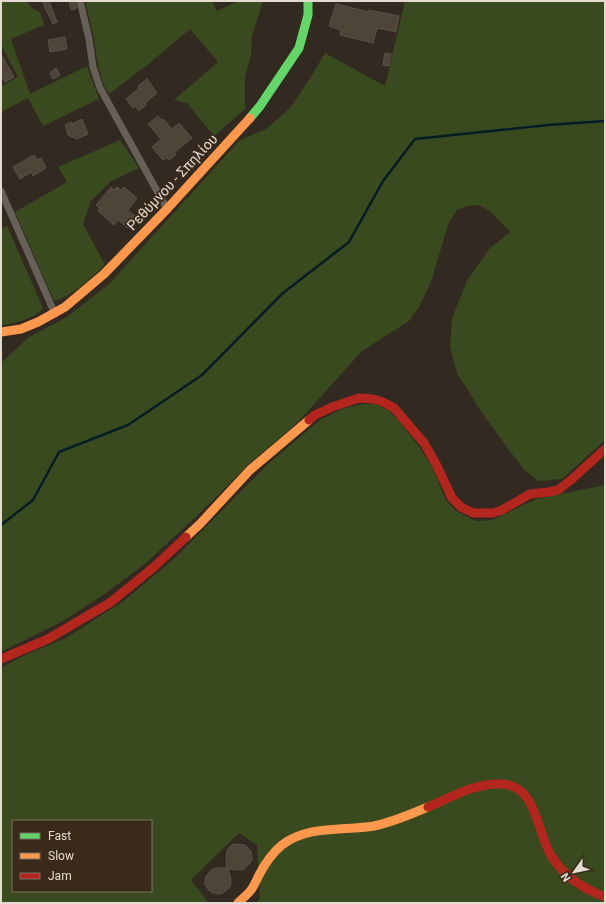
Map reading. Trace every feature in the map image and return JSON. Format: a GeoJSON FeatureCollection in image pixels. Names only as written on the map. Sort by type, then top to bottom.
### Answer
{"type":"FeatureCollection","features":[{"type":"Feature","properties":{"kind":"street"},"geometry":{"type":"LineString","coordinates":[[80,1],[89,39],[93,67],[100,88],[167,209]]}},
{"type":"Feature","properties":{"kind":"street","name":"Ρεθύμνου - Σπηλίου"},"geometry":{"type":"LineString","coordinates":[[1,332],[21,329],[55,314],[65,307],[104,274],[167,209],[260,106],[285,70],[299,48],[308,15],[308,1]]}},
{"type":"Feature","properties":{"kind":"street"},"geometry":{"type":"LineString","coordinates":[[1,191],[55,314]]}},
{"type":"Feature","properties":{"kind":"street"},"geometry":{"type":"LineString","coordinates":[[1,659],[48,639],[111,602],[154,567],[194,529],[250,470],[303,424],[315,415],[332,407],[359,398],[373,399],[394,408],[424,444],[436,464],[452,498],[461,507],[473,513],[493,513],[502,510],[530,494],[558,490],[605,449]]}},
{"type":"Feature","properties":{"kind":"street"},"geometry":{"type":"LineString","coordinates":[[238,903],[251,890],[275,852],[286,842],[313,831],[362,827],[388,823],[413,814],[477,786],[492,784],[506,784],[516,788],[525,795],[532,805],[548,852],[567,874],[590,891],[605,897]]}},
{"type":"Feature","properties":{"kind":"green space"},"geometry":{"type":"Polygon","coordinates":[[[1,1],[27,1],[32,8],[40,12],[44,25],[11,39],[30,94],[87,66],[99,99],[43,126],[28,98],[1,112],[1,86],[18,77],[1,45],[1,1]]]}},
{"type":"Feature","properties":{"kind":"green space"},"geometry":{"type":"Polygon","coordinates":[[[85,1],[212,1],[217,11],[238,1],[263,1],[252,36],[251,55],[245,77],[245,109],[214,136],[187,103],[174,100],[218,62],[190,29],[146,66],[109,94],[103,84],[98,65],[93,34],[85,1]]]}},
{"type":"Feature","properties":{"kind":"green space"},"geometry":{"type":"Polygon","coordinates":[[[405,1],[605,1],[605,440],[562,479],[539,481],[524,470],[482,413],[457,373],[450,347],[452,318],[467,281],[489,249],[510,232],[490,211],[479,205],[467,206],[457,210],[449,222],[431,282],[419,307],[409,321],[362,351],[298,422],[248,465],[203,510],[146,563],[109,591],[63,621],[1,652],[1,363],[29,337],[67,317],[109,284],[240,140],[266,129],[290,108],[325,53],[385,86],[405,1]]]}},
{"type":"Feature","properties":{"kind":"green space"},"geometry":{"type":"Polygon","coordinates":[[[120,140],[139,168],[110,182],[91,201],[83,224],[105,265],[88,281],[74,291],[61,299],[54,301],[15,212],[67,182],[58,167],[120,140]]]}},
{"type":"Feature","properties":{"kind":"green space"},"geometry":{"type":"Polygon","coordinates":[[[7,226],[43,308],[40,312],[30,318],[1,325],[1,229],[7,226]]]}},
{"type":"Feature","properties":{"kind":"green space"},"geometry":{"type":"Polygon","coordinates":[[[362,404],[375,404],[388,410],[418,445],[432,467],[446,500],[456,511],[476,521],[492,520],[536,499],[605,485],[605,903],[256,903],[260,899],[257,845],[239,833],[191,880],[209,903],[1,903],[1,668],[25,655],[66,638],[125,600],[175,558],[267,465],[320,420],[342,409],[362,404]]]}},
{"type":"Feature","properties":{"kind":"building"},"geometry":{"type":"Polygon","coordinates":[[[42,1],[49,1],[57,22],[53,24],[42,1]]]}},
{"type":"Feature","properties":{"kind":"building"},"geometry":{"type":"Polygon","coordinates":[[[69,1],[75,1],[77,8],[71,10],[69,1]]]}},
{"type":"Feature","properties":{"kind":"building"},"geometry":{"type":"Polygon","coordinates":[[[336,4],[369,12],[369,10],[399,16],[396,32],[377,28],[373,43],[340,35],[341,30],[329,26],[336,4]]]}},
{"type":"Feature","properties":{"kind":"building"},"geometry":{"type":"Polygon","coordinates":[[[65,37],[67,49],[50,52],[48,40],[65,37]]]}},
{"type":"Feature","properties":{"kind":"building"},"geometry":{"type":"Polygon","coordinates":[[[385,53],[391,54],[389,66],[383,65],[385,53]]]}},
{"type":"Feature","properties":{"kind":"building"},"geometry":{"type":"Polygon","coordinates":[[[1,54],[14,77],[5,82],[1,76],[1,54]]]}},
{"type":"Feature","properties":{"kind":"building"},"geometry":{"type":"Polygon","coordinates":[[[56,68],[60,75],[53,79],[50,73],[56,68]]]}},
{"type":"Feature","properties":{"kind":"building"},"geometry":{"type":"Polygon","coordinates":[[[147,79],[157,93],[145,103],[146,105],[139,111],[135,106],[133,108],[126,99],[147,79]]]}},
{"type":"Feature","properties":{"kind":"building"},"geometry":{"type":"Polygon","coordinates":[[[158,116],[161,120],[163,119],[172,129],[179,123],[192,138],[174,153],[176,155],[169,160],[167,157],[163,160],[152,147],[161,139],[148,124],[158,116]]]}},
{"type":"Feature","properties":{"kind":"building"},"geometry":{"type":"Polygon","coordinates":[[[82,119],[88,134],[77,139],[68,135],[65,125],[72,122],[72,124],[82,119]]]}},
{"type":"Feature","properties":{"kind":"building"},"geometry":{"type":"Polygon","coordinates":[[[34,155],[37,160],[41,158],[46,168],[33,176],[31,172],[20,179],[13,167],[34,155]]]}},
{"type":"Feature","properties":{"kind":"building"},"geometry":{"type":"Polygon","coordinates":[[[111,187],[114,190],[117,187],[121,190],[124,187],[137,198],[128,210],[137,218],[128,228],[118,220],[114,225],[98,211],[100,209],[96,205],[111,187]]]}},
{"type":"Feature","properties":{"kind":"building"},"geometry":{"type":"Polygon","coordinates":[[[232,845],[245,845],[251,851],[252,859],[250,863],[244,869],[228,869],[231,879],[229,888],[223,893],[219,894],[211,892],[205,885],[206,876],[215,868],[227,868],[227,851],[232,845]]]}},
{"type":"Feature","properties":{"kind":"waterway"},"geometry":{"type":"LineString","coordinates":[[1,525],[33,500],[59,452],[128,425],[202,375],[283,293],[349,242],[383,181],[415,139],[548,125],[605,121]]}},
{"type":"Feature","properties":{"kind":"traffic: fast"},"geometry":{"type":"LineString","coordinates":[[250,118],[260,106],[299,48],[308,15],[308,1]]}},
{"type":"Feature","properties":{"kind":"traffic: slow"},"geometry":{"type":"LineString","coordinates":[[1,332],[21,329],[38,322],[65,307],[104,274],[167,209],[250,118]]}},
{"type":"Feature","properties":{"kind":"traffic: slow"},"geometry":{"type":"LineString","coordinates":[[186,537],[250,470],[309,420]]}},
{"type":"Feature","properties":{"kind":"traffic: slow"},"geometry":{"type":"LineString","coordinates":[[238,903],[251,890],[272,855],[278,848],[292,839],[303,834],[326,830],[374,826],[395,820],[428,807]]}},
{"type":"Feature","properties":{"kind":"traffic: jam"},"geometry":{"type":"LineString","coordinates":[[309,420],[315,415],[332,407],[359,398],[373,399],[394,408],[424,443],[452,498],[461,507],[473,513],[493,513],[502,510],[530,494],[558,490],[605,449]]}},
{"type":"Feature","properties":{"kind":"traffic: jam"},"geometry":{"type":"LineString","coordinates":[[1,659],[48,639],[111,602],[154,567],[186,537]]}},
{"type":"Feature","properties":{"kind":"traffic: jam"},"geometry":{"type":"LineString","coordinates":[[428,807],[480,786],[498,784],[511,786],[521,791],[534,811],[547,847],[557,864],[562,870],[582,886],[605,897]]}}]}
